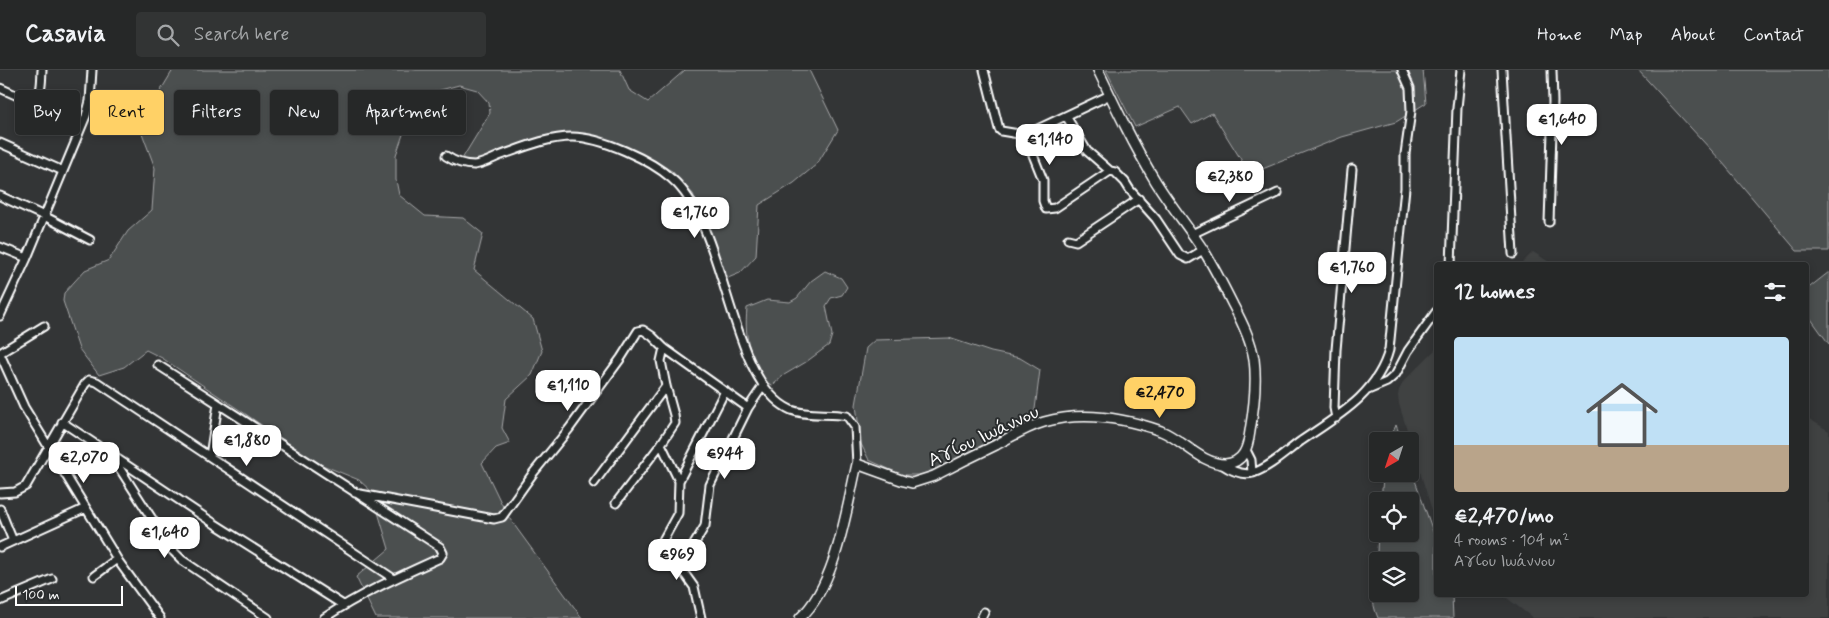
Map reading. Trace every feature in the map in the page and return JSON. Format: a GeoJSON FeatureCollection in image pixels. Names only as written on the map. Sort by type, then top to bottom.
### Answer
{"type":"FeatureCollection","features":[{"type":"Feature","properties":{"kind":"street"},"geometry":{"type":"LineString","coordinates":[[0,88],[31,102],[40,95],[42,70]]}},
{"type":"Feature","properties":{"kind":"street"},"geometry":{"type":"LineString","coordinates":[[0,316],[27,258],[86,116],[90,102],[92,70]]}},
{"type":"Feature","properties":{"kind":"street"},"geometry":{"type":"LineString","coordinates":[[984,70],[999,129],[1025,136],[1110,95]]}},
{"type":"Feature","properties":{"kind":"street"},"geometry":{"type":"LineString","coordinates":[[1098,70],[1134,144],[1203,250],[1240,318],[1251,345],[1254,357],[1254,398],[1246,450],[1238,460],[1221,463]]}},
{"type":"Feature","properties":{"kind":"street"},"geometry":{"type":"LineString","coordinates":[[1221,463],[1238,473],[1252,473],[1276,460],[1336,418],[1368,390],[1386,361],[1389,350],[1405,188],[1405,154],[1411,110],[1410,88],[1402,70]]}},
{"type":"Feature","properties":{"kind":"street"},"geometry":{"type":"LineString","coordinates":[[1451,262],[1457,108],[1461,70]]}},
{"type":"Feature","properties":{"kind":"street"},"geometry":{"type":"LineString","coordinates":[[1502,70],[1514,254]]}},
{"type":"Feature","properties":{"kind":"street"},"geometry":{"type":"LineString","coordinates":[[1549,222],[1553,102],[1552,70]]}},
{"type":"Feature","properties":{"kind":"street"},"geometry":{"type":"LineString","coordinates":[[1066,116],[1087,151],[1110,171],[1120,176],[1156,219],[1183,258],[1188,259],[1203,250]]}},
{"type":"Feature","properties":{"kind":"street"},"geometry":{"type":"LineString","coordinates":[[1025,136],[1043,180],[1044,205],[1046,208],[1055,208],[1110,171]]}},
{"type":"Feature","properties":{"kind":"street"},"geometry":{"type":"LineString","coordinates":[[446,156],[454,162],[476,165],[536,143],[573,137],[613,145],[643,160],[671,178],[686,192],[700,220],[723,279],[748,356],[763,386],[778,401],[791,410],[847,416],[855,427],[856,464],[843,526],[825,584],[816,600],[800,618]]}},
{"type":"Feature","properties":{"kind":"street"},"geometry":{"type":"LineString","coordinates":[[0,142],[63,171]]}},
{"type":"Feature","properties":{"kind":"street"},"geometry":{"type":"LineString","coordinates":[[1336,418],[1334,408],[1336,350],[1352,170]]}},
{"type":"Feature","properties":{"kind":"street"},"geometry":{"type":"LineString","coordinates":[[1192,234],[1278,192]]}},
{"type":"Feature","properties":{"kind":"street"},"geometry":{"type":"LineString","coordinates":[[0,196],[90,240]]}},
{"type":"Feature","properties":{"kind":"street"},"geometry":{"type":"LineString","coordinates":[[1068,240],[1076,241],[1139,200]]}},
{"type":"Feature","properties":{"kind":"street"},"geometry":{"type":"LineString","coordinates":[[0,247],[27,258]]}},
{"type":"Feature","properties":{"kind":"street"},"geometry":{"type":"LineString","coordinates":[[1368,390],[1387,382],[1396,374],[1408,351],[1434,315]]}},
{"type":"Feature","properties":{"kind":"street"},"geometry":{"type":"LineString","coordinates":[[44,326],[0,354],[24,407],[117,559],[160,618]]}},
{"type":"Feature","properties":{"kind":"street"},"geometry":{"type":"LineString","coordinates":[[355,492],[494,519],[502,517],[621,358],[638,331],[643,330],[652,336],[664,348],[748,408]]}},
{"type":"Feature","properties":{"kind":"street"},"geometry":{"type":"LineString","coordinates":[[616,503],[675,423],[661,361],[664,348]]}},
{"type":"Feature","properties":{"kind":"street"},"geometry":{"type":"LineString","coordinates":[[158,365],[440,547],[443,553],[440,558],[343,605],[324,618]]}},
{"type":"Feature","properties":{"kind":"street"},"geometry":{"type":"LineString","coordinates":[[0,493],[15,492],[26,486],[84,384],[89,380],[98,382],[394,579]]}},
{"type":"Feature","properties":{"kind":"street"},"geometry":{"type":"LineString","coordinates":[[594,483],[666,386]]}},
{"type":"Feature","properties":{"kind":"street"},"geometry":{"type":"LineString","coordinates":[[680,566],[705,526],[710,485],[748,408],[763,386]]}},
{"type":"Feature","properties":{"kind":"street"},"geometry":{"type":"LineString","coordinates":[[678,481],[725,391]]}},
{"type":"Feature","properties":{"kind":"street"},"geometry":{"type":"LineString","coordinates":[[210,456],[218,404]]}},
{"type":"Feature","properties":{"kind":"street","name":"Αγίου Ιωάννου"},"geometry":{"type":"LineString","coordinates":[[856,464],[904,481],[919,482],[1026,429],[1044,422],[1082,416],[1125,421],[1162,432],[1208,460],[1221,463]]}},
{"type":"Feature","properties":{"kind":"street"},"geometry":{"type":"LineString","coordinates":[[62,422],[215,524],[343,605]]}},
{"type":"Feature","properties":{"kind":"street"},"geometry":{"type":"LineString","coordinates":[[661,444],[678,481],[678,513],[662,542],[664,548],[680,566],[694,587],[701,618]]}},
{"type":"Feature","properties":{"kind":"street"},"geometry":{"type":"LineString","coordinates":[[1246,450],[1251,460],[1252,473]]}},
{"type":"Feature","properties":{"kind":"street"},"geometry":{"type":"LineString","coordinates":[[109,453],[172,550],[182,560],[268,618]]}},
{"type":"Feature","properties":{"kind":"street"},"geometry":{"type":"LineString","coordinates":[[0,546],[86,508]]}},
{"type":"Feature","properties":{"kind":"street"},"geometry":{"type":"LineString","coordinates":[[0,509],[13,541]]}},
{"type":"Feature","properties":{"kind":"street"},"geometry":{"type":"LineString","coordinates":[[94,576],[117,559]]}},
{"type":"Feature","properties":{"kind":"street"},"geometry":{"type":"LineString","coordinates":[[0,601],[52,579]]}},
{"type":"Feature","properties":{"kind":"shaded area"},"geometry":{"type":"Polygon","coordinates":[[[173,70],[620,70],[629,90],[648,102],[685,70],[809,70],[838,130],[817,164],[794,183],[759,205],[756,256],[740,273],[728,278],[693,194],[672,171],[633,151],[561,136],[470,164],[462,159],[490,113],[489,103],[477,90],[459,85],[440,90],[348,90],[348,135],[403,135],[396,155],[396,180],[399,195],[425,216],[463,218],[483,234],[474,270],[533,319],[542,351],[532,375],[506,399],[502,428],[510,443],[496,448],[482,463],[507,515],[582,618],[376,618],[356,577],[389,549],[372,492],[359,480],[315,462],[162,358],[146,350],[124,367],[99,375],[79,349],[63,301],[64,293],[85,270],[109,260],[128,231],[152,210],[155,168],[143,135],[164,135],[164,90],[161,90],[173,70]]]}},
{"type":"Feature","properties":{"kind":"shaded area"},"geometry":{"type":"Polygon","coordinates":[[[1106,70],[1423,70],[1426,103],[1396,122],[1342,137],[1250,174],[1212,113],[1192,124],[1180,107],[1135,127],[1106,70]]]}},
{"type":"Feature","properties":{"kind":"shaded area"},"geometry":{"type":"Polygon","coordinates":[[[1638,70],[1829,70],[1829,251],[1797,251],[1722,162],[1638,70]]]}},
{"type":"Feature","properties":{"kind":"shaded area"},"geometry":{"type":"Polygon","coordinates":[[[1533,252],[1549,262],[1523,262],[1533,252]]]}},
{"type":"Feature","properties":{"kind":"shaded area"},"geometry":{"type":"Polygon","coordinates":[[[825,271],[841,278],[847,287],[842,295],[831,298],[826,306],[832,335],[829,345],[784,375],[773,385],[767,383],[752,355],[746,330],[747,308],[767,300],[790,302],[797,298],[811,281],[825,271]]]}},
{"type":"Feature","properties":{"kind":"shaded area"},"geometry":{"type":"Polygon","coordinates":[[[1829,272],[1829,344],[1809,316],[1809,288],[1829,272]]]}},
{"type":"Feature","properties":{"kind":"shaded area"},"geometry":{"type":"Polygon","coordinates":[[[949,338],[991,352],[1020,358],[1040,370],[1034,417],[1021,426],[923,475],[902,475],[869,460],[861,444],[856,405],[866,348],[875,340],[949,338]]]}},
{"type":"Feature","properties":{"kind":"shaded area"},"geometry":{"type":"Polygon","coordinates":[[[1434,351],[1434,517],[1419,468],[1419,432],[1408,432],[1399,404],[1399,390],[1404,381],[1434,351]]]}},
{"type":"Feature","properties":{"kind":"shaded area"},"geometry":{"type":"Polygon","coordinates":[[[1809,419],[1829,431],[1829,618],[1533,618],[1506,597],[1809,597],[1809,419]]]}},
{"type":"Feature","properties":{"kind":"shaded area"},"geometry":{"type":"Polygon","coordinates":[[[1396,425],[1399,432],[1393,432],[1396,425]]]}},
{"type":"Feature","properties":{"kind":"shaded area"},"geometry":{"type":"Polygon","coordinates":[[[1383,482],[1416,482],[1434,534],[1434,597],[1452,597],[1453,618],[1378,618],[1374,602],[1419,602],[1419,552],[1377,552],[1378,542],[1419,542],[1419,492],[1382,492],[1383,482]]]}}]}
